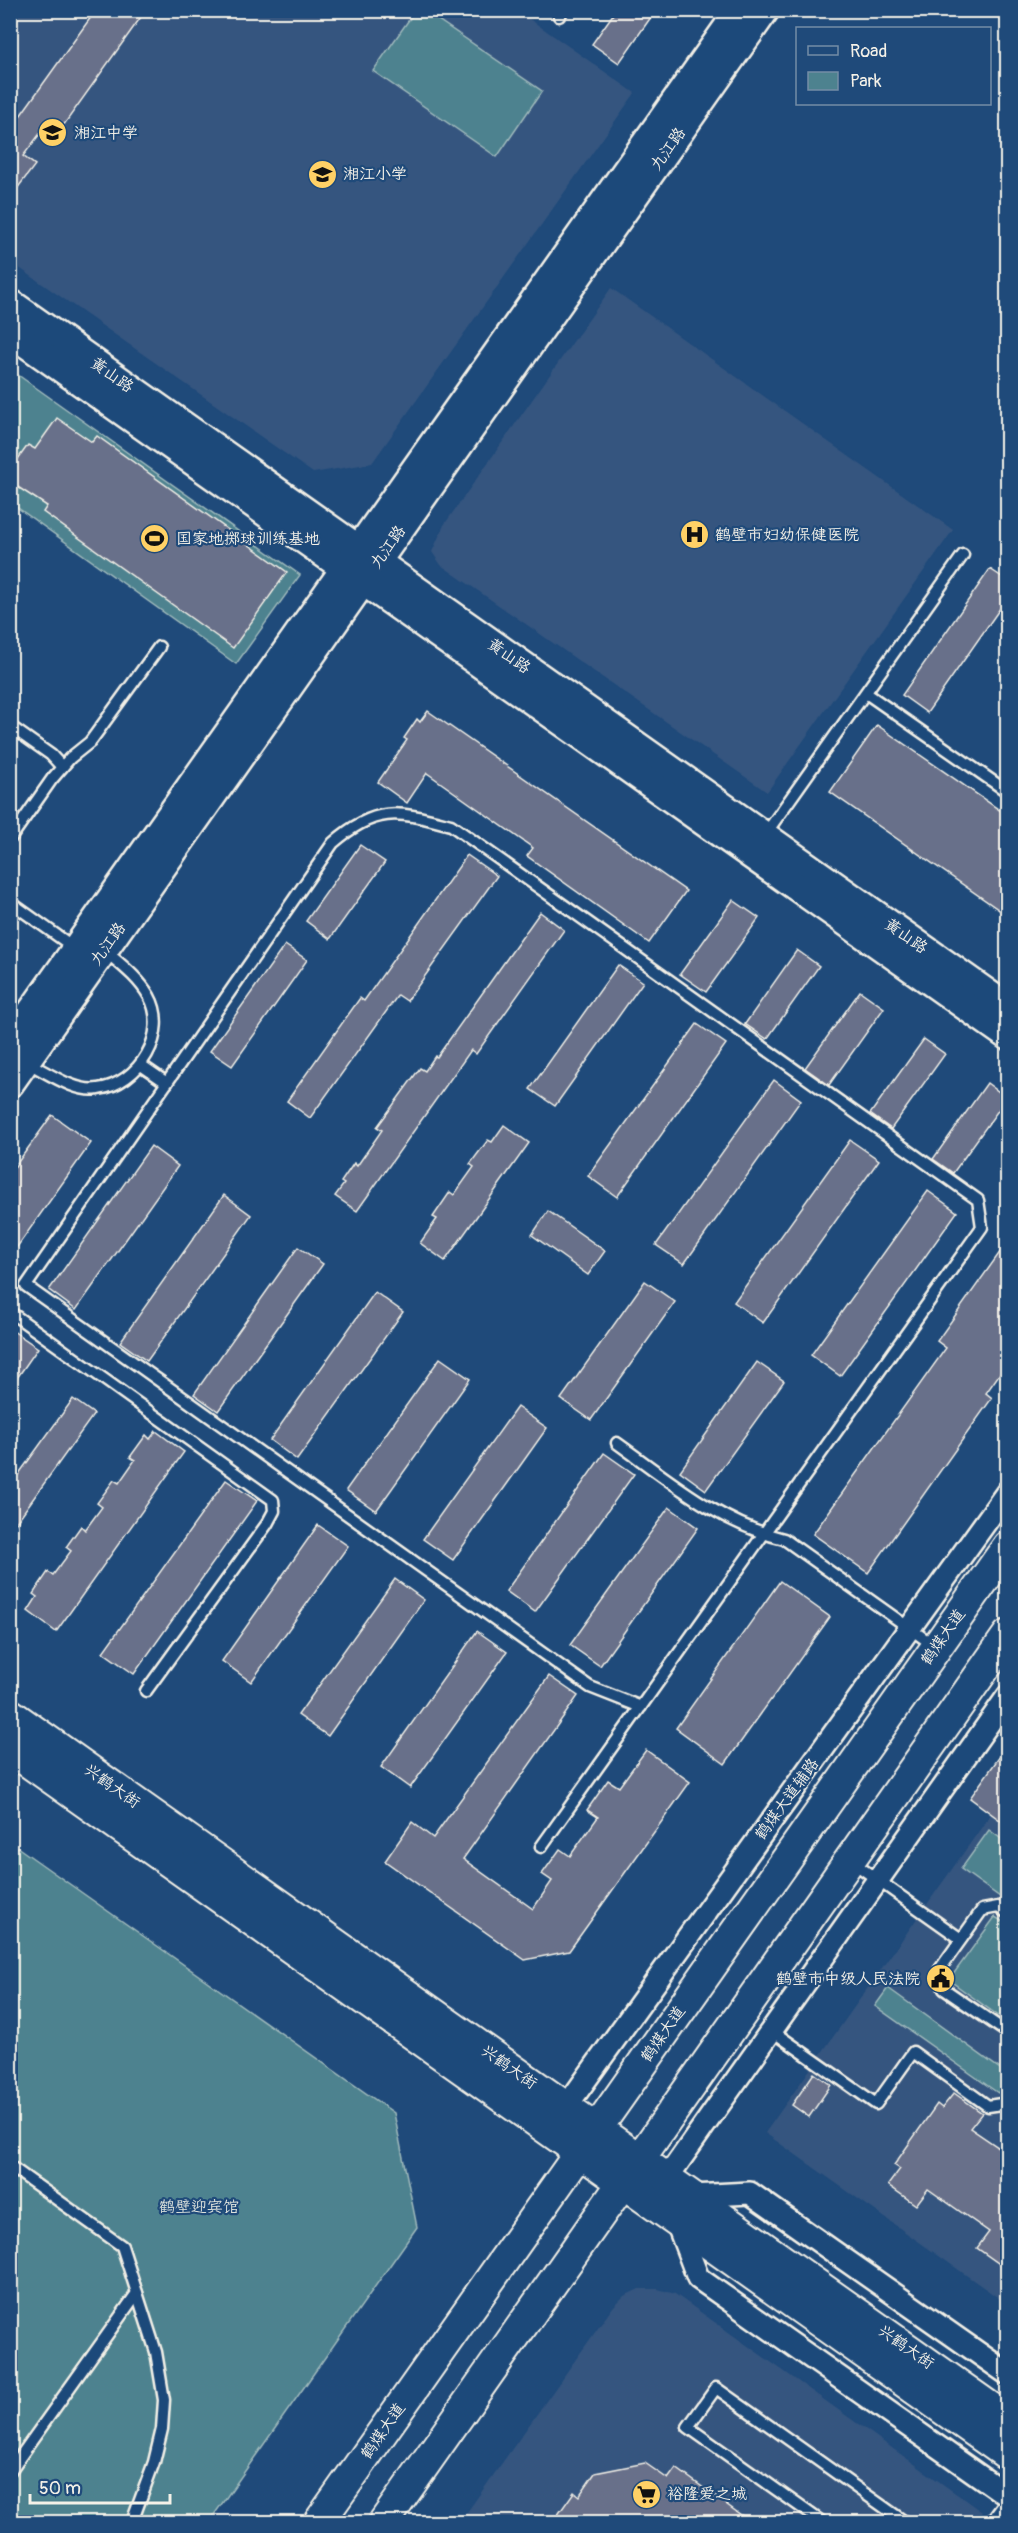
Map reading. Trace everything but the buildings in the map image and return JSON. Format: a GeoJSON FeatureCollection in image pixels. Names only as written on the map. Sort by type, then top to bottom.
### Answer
{"type":"FeatureCollection","features":[{"type":"Feature","properties":{"kind":"main road","name":"鹤煤大道"},"geometry":{"type":"LineString","coordinates":[[319,2523],[1008,1546]]}},
{"type":"Feature","properties":{"kind":"main road"},"geometry":{"type":"LineString","coordinates":[[384,2523],[1008,1635]]}},
{"type":"Feature","properties":{"kind":"main road","name":"兴鹤大街"},"geometry":{"type":"LineString","coordinates":[[10,1714],[566,2107],[588,2140]]}},
{"type":"Feature","properties":{"kind":"main road","name":"兴鹤大街"},"geometry":{"type":"LineString","coordinates":[[10,1749],[588,2140],[684,2208],[1008,2420]]}},
{"type":"Feature","properties":{"kind":"main road","name":"兴鹤大街"},"geometry":{"type":"LineString","coordinates":[[631,2171],[667,2178],[684,2208],[1008,2455]]}},
{"type":"Feature","properties":{"kind":"street","name":"九江路"},"geometry":{"type":"LineString","coordinates":[[15,1062],[104,950],[361,565],[740,10]]}},
{"type":"Feature","properties":{"kind":"street","name":"九江路"},"geometry":{"type":"LineString","coordinates":[[15,1062],[76,949],[361,565],[765,10]]}},
{"type":"Feature","properties":{"kind":"street","name":"黄山路"},"geometry":{"type":"LineString","coordinates":[[10,303],[361,565],[1008,1036]]}},
{"type":"Feature","properties":{"kind":"street","name":"黄山路"},"geometry":{"type":"LineString","coordinates":[[10,332],[764,836],[1008,1008]]}},
{"type":"Feature","properties":{"kind":"street","name":"鹤煤大道辅路"},"geometry":{"type":"LineString","coordinates":[[566,2107],[1008,1491]]}},
{"type":"Feature","properties":{"kind":"street"},"geometry":{"type":"LineString","coordinates":[[667,2178],[1008,1696]]}},
{"type":"Feature","properties":{"kind":"street"},"geometry":{"type":"LineString","coordinates":[[1008,2374],[750,2193],[684,2208],[699,2278],[1008,2498]]}},
{"type":"Feature","properties":{"kind":"lane"},"geometry":{"type":"LineString","coordinates":[[764,836],[963,555]]}},
{"type":"Feature","properties":{"kind":"lane"},"geometry":{"type":"LineString","coordinates":[[10,839],[62,767],[90,742],[159,647]]}},
{"type":"Feature","properties":{"kind":"lane"},"geometry":{"type":"LineString","coordinates":[[866,693],[1008,792]]}},
{"type":"Feature","properties":{"kind":"lane"},"geometry":{"type":"LineString","coordinates":[[10,726],[51,755],[62,767]]}},
{"type":"Feature","properties":{"kind":"lane"},"geometry":{"type":"LineString","coordinates":[[542,1846],[641,1707],[764,1534],[982,1227],[978,1200],[452,825],[402,813],[371,818],[346,831],[333,843],[26,1286],[590,1687],[641,1707]]}},
{"type":"Feature","properties":{"kind":"lane"},"geometry":{"type":"LineString","coordinates":[[10,902],[76,949]]}},
{"type":"Feature","properties":{"kind":"lane"},"geometry":{"type":"LineString","coordinates":[[15,1062],[69,1083],[97,1090],[123,1082],[141,1065],[152,1044],[157,1020],[150,997],[135,977],[104,950]]}},
{"type":"Feature","properties":{"kind":"lane"},"geometry":{"type":"LineString","coordinates":[[141,1065],[166,1083]]}},
{"type":"Feature","properties":{"kind":"lane"},"geometry":{"type":"LineString","coordinates":[[10,1312],[273,1500],[274,1510],[267,1524],[146,1691]]}},
{"type":"Feature","properties":{"kind":"lane"},"geometry":{"type":"LineString","coordinates":[[616,1443],[711,1510],[764,1534],[784,1539],[936,1647]]}},
{"type":"Feature","properties":{"kind":"lane"},"geometry":{"type":"LineString","coordinates":[[850,1860],[961,1939]]}},
{"type":"Feature","properties":{"kind":"lane"},"geometry":{"type":"LineString","coordinates":[[1008,1913],[998,1907],[982,1910],[940,1969],[944,1989],[1008,2033]]}},
{"type":"Feature","properties":{"kind":"lane"},"geometry":{"type":"LineString","coordinates":[[771,2031],[876,2104],[913,2052],[988,2106],[1008,2103]]}},
{"type":"Feature","properties":{"kind":"lane"},"geometry":{"type":"LineString","coordinates":[[10,2166],[122,2246],[156,2352],[164,2400],[162,2429],[154,2462],[132,2523]]}},
{"type":"Feature","properties":{"kind":"lane"},"geometry":{"type":"LineString","coordinates":[[10,2471],[137,2293]]}},
{"type":"Feature","properties":{"kind":"lane"},"geometry":{"type":"LineString","coordinates":[[822,2523],[688,2427],[716,2388],[905,2523]]}},
{"type":"Feature","properties":{"kind":"lane"},"geometry":{"type":"LineString","coordinates":[[991,2523],[1008,2498]]}},
{"type":"Feature","properties":{"kind":"shaded area","name":"湘江小学"},"geometry":{"type":"Polygon","coordinates":[[[10,11],[518,11],[635,93],[372,463],[313,473],[11,262],[10,11]]]}},
{"type":"Feature","properties":{"kind":"shaded area","name":"鹤壁市妇幼保健医院"},"geometry":{"type":"Polygon","coordinates":[[[611,288],[953,530],[767,792],[441,565],[432,552],[444,525],[611,288]]]}},
{"type":"Feature","properties":{"kind":"shaded area","name":"鹤壁市中级人民法院"},"geometry":{"type":"Polygon","coordinates":[[[991,1814],[1007,1826],[1007,2304],[765,2133],[991,1814]]]}},
{"type":"Feature","properties":{"kind":"shaded area"},"geometry":{"type":"Polygon","coordinates":[[[639,2289],[658,2289],[675,2294],[982,2512],[975,2522],[460,2522],[613,2307],[624,2296],[639,2289]]]}},
{"type":"Feature","properties":{"kind":"green space"},"geometry":{"type":"Polygon","coordinates":[[[415,11],[425,11],[542,91],[497,157],[373,71],[415,11]]]}},
{"type":"Feature","properties":{"kind":"green space","name":"国家地掷球训练基地"},"geometry":{"type":"Polygon","coordinates":[[[11,370],[300,575],[236,664],[11,503],[11,370]]]}},
{"type":"Feature","properties":{"kind":"green space"},"geometry":{"type":"Polygon","coordinates":[[[989,1830],[1007,1843],[1007,1902],[961,1869],[989,1830]]]}},
{"type":"Feature","properties":{"kind":"green space","name":"鹤壁迎宾馆"},"geometry":{"type":"Polygon","coordinates":[[[10,1842],[394,2113],[417,2227],[209,2522],[11,2522],[10,1842]]]}},
{"type":"Feature","properties":{"kind":"green space"},"geometry":{"type":"Polygon","coordinates":[[[995,1917],[1007,1924],[1007,2022],[949,1980],[995,1917]]]}},
{"type":"Feature","properties":{"kind":"green space"},"geometry":{"type":"Polygon","coordinates":[[[888,1988],[1007,2074],[1007,2079],[998,2093],[875,2006],[888,1988]]]}},
{"type":"Feature","properties":{"kind":"place","name":"湘江中学"},"geometry":{"type":"Point","coordinates":[53,133]}},
{"type":"Feature","properties":{"kind":"place","name":"湘江小学"},"geometry":{"type":"Point","coordinates":[322,174]}},
{"type":"Feature","properties":{"kind":"place","name":"鹤壁市妇幼保健医院"},"geometry":{"type":"Point","coordinates":[694,535]}},
{"type":"Feature","properties":{"kind":"place","name":"国家地掷球训练基地"},"geometry":{"type":"Point","coordinates":[155,539]}},
{"type":"Feature","properties":{"kind":"place","name":"鹤壁市中级人民法院"},"geometry":{"type":"Point","coordinates":[941,1979]}},
{"type":"Feature","properties":{"kind":"place","name":"裕隆爱之城"},"geometry":{"type":"Point","coordinates":[646,2494]}}]}
